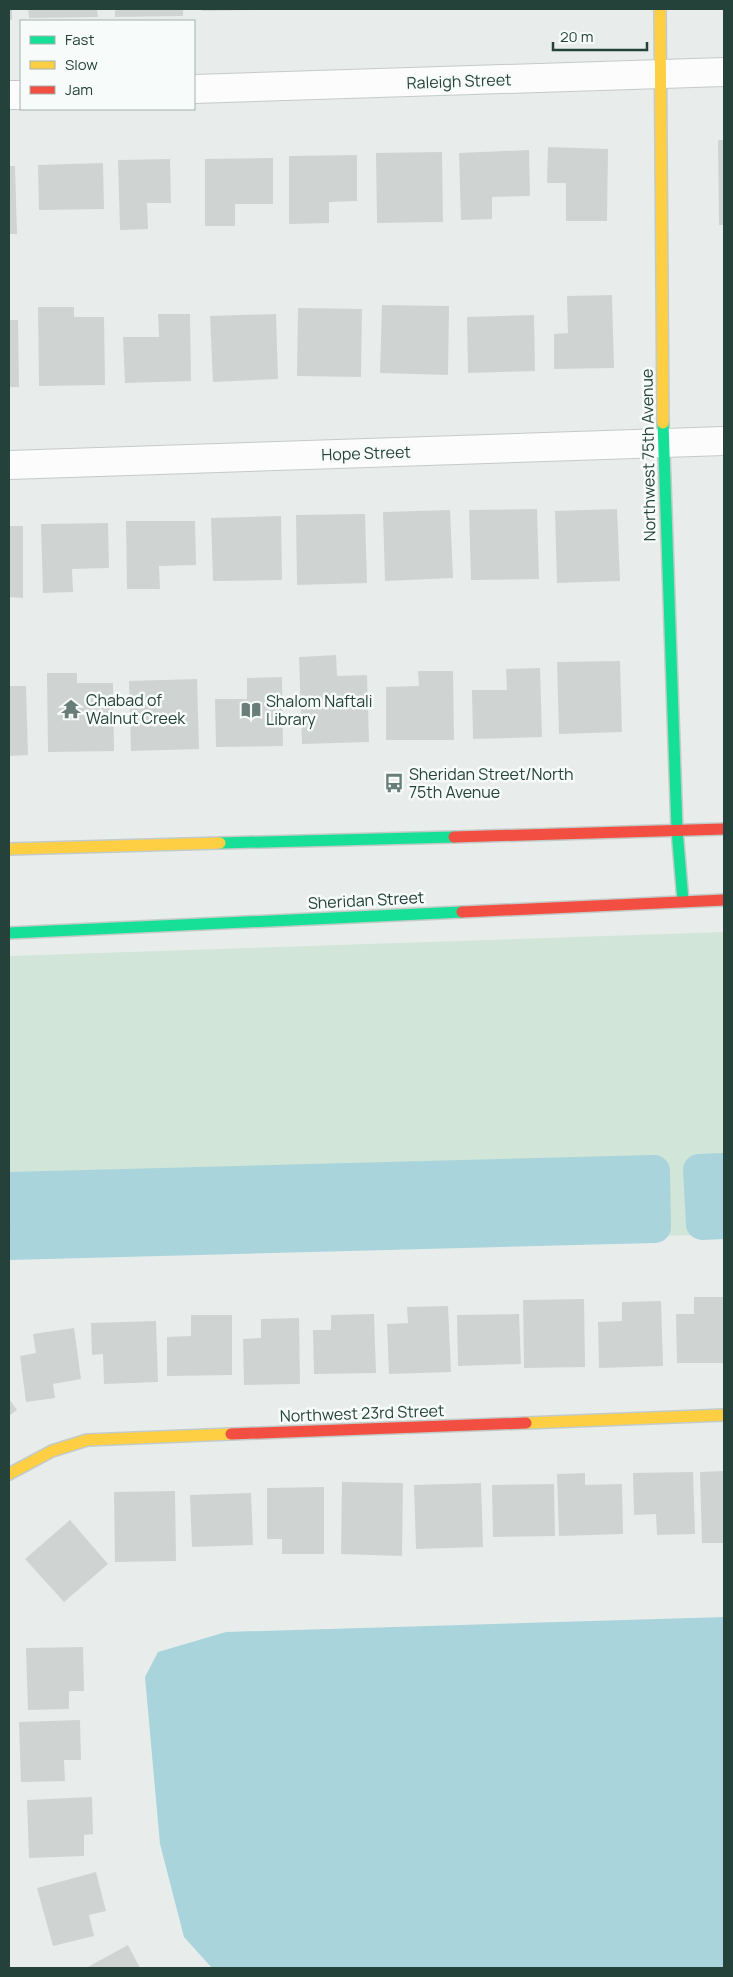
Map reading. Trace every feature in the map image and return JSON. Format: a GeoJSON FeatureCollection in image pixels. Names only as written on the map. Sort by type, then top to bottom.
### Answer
{"type":"FeatureCollection","features":[{"type":"Feature","properties":{"kind":"street","name":"Northwest 75th Avenue"},"geometry":{"type":"LineString","coordinates":[[660,9],[662,74],[663,443],[677,830],[682,901]]}},
{"type":"Feature","properties":{"kind":"street","name":"Raleigh Street"},"geometry":{"type":"LineString","coordinates":[[195,89],[724,72]]}},
{"type":"Feature","properties":{"kind":"street","name":"Hope Street"},"geometry":{"type":"LineString","coordinates":[[9,465],[724,441]]}},
{"type":"Feature","properties":{"kind":"street"},"geometry":{"type":"LineString","coordinates":[[9,849],[724,828]]}},
{"type":"Feature","properties":{"kind":"street","name":"Sheridan Street"},"geometry":{"type":"LineString","coordinates":[[9,933],[724,900]]}},
{"type":"Feature","properties":{"kind":"street","name":"Northwest 23rd Street"},"geometry":{"type":"LineString","coordinates":[[9,1474],[52,1451],[87,1440],[724,1415]]}},
{"type":"Feature","properties":{"kind":"green space"},"geometry":{"type":"Polygon","coordinates":[[[724,932],[724,1234],[9,1258],[9,956],[724,932]]]}},
{"type":"Feature","properties":{"kind":"water"},"geometry":{"type":"Polygon","coordinates":[[[724,1169],[724,1223],[702,1224],[699,1170],[724,1169]]]}},
{"type":"Feature","properties":{"kind":"water"},"geometry":{"type":"Polygon","coordinates":[[[654,1171],[655,1227],[9,1244],[9,1188],[654,1171]]]}},
{"type":"Feature","properties":{"kind":"water"},"geometry":{"type":"Polygon","coordinates":[[[724,1617],[724,1968],[212,1968],[184,1937],[160,1844],[145,1677],[158,1652],[226,1632],[724,1617]]]}},
{"type":"Feature","properties":{"kind":"building"},"geometry":{"type":"Polygon","coordinates":[[[9,9],[12,9],[12,20],[9,20],[9,9]]]}},
{"type":"Feature","properties":{"kind":"building"},"geometry":{"type":"Polygon","coordinates":[[[28,9],[97,9],[98,17],[29,18],[28,9]]]}},
{"type":"Feature","properties":{"kind":"building"},"geometry":{"type":"Polygon","coordinates":[[[115,9],[183,9],[183,16],[115,17],[115,9]]]}},
{"type":"Feature","properties":{"kind":"building"},"geometry":{"type":"Polygon","coordinates":[[[202,9],[260,9],[260,10],[202,11],[202,9]]]}},
{"type":"Feature","properties":{"kind":"building"},"geometry":{"type":"Polygon","coordinates":[[[718,140],[724,140],[724,225],[719,225],[718,140]]]}},
{"type":"Feature","properties":{"kind":"building"},"geometry":{"type":"Polygon","coordinates":[[[548,147],[608,149],[607,221],[566,221],[566,183],[547,183],[548,147]]]}},
{"type":"Feature","properties":{"kind":"building"},"geometry":{"type":"Polygon","coordinates":[[[529,150],[530,196],[492,197],[492,219],[461,220],[459,153],[529,150]]]}},
{"type":"Feature","properties":{"kind":"building"},"geometry":{"type":"Polygon","coordinates":[[[442,152],[443,222],[377,223],[376,153],[442,152]]]}},
{"type":"Feature","properties":{"kind":"building"},"geometry":{"type":"Polygon","coordinates":[[[357,155],[357,201],[329,202],[329,223],[289,224],[289,156],[357,155]]]}},
{"type":"Feature","properties":{"kind":"building"},"geometry":{"type":"Polygon","coordinates":[[[273,158],[273,204],[235,204],[235,226],[205,226],[205,159],[273,158]]]}},
{"type":"Feature","properties":{"kind":"building"},"geometry":{"type":"Polygon","coordinates":[[[170,159],[171,203],[147,203],[148,229],[120,230],[118,160],[170,159]]]}},
{"type":"Feature","properties":{"kind":"building"},"geometry":{"type":"Polygon","coordinates":[[[103,163],[104,209],[39,210],[38,165],[103,163]]]}},
{"type":"Feature","properties":{"kind":"building"},"geometry":{"type":"Polygon","coordinates":[[[9,166],[15,166],[17,234],[9,234],[9,166]]]}},
{"type":"Feature","properties":{"kind":"building"},"geometry":{"type":"Polygon","coordinates":[[[612,295],[614,368],[554,369],[554,334],[568,333],[567,296],[612,295]]]}},
{"type":"Feature","properties":{"kind":"building"},"geometry":{"type":"Polygon","coordinates":[[[382,305],[449,306],[448,375],[380,373],[382,305]]]}},
{"type":"Feature","properties":{"kind":"building"},"geometry":{"type":"Polygon","coordinates":[[[38,307],[74,307],[74,317],[104,317],[105,385],[39,386],[38,307]]]}},
{"type":"Feature","properties":{"kind":"building"},"geometry":{"type":"Polygon","coordinates":[[[298,308],[362,309],[361,377],[297,376],[298,308]]]}},
{"type":"Feature","properties":{"kind":"building"},"geometry":{"type":"Polygon","coordinates":[[[158,314],[190,314],[191,381],[125,383],[123,337],[159,337],[158,314]]]}},
{"type":"Feature","properties":{"kind":"building"},"geometry":{"type":"Polygon","coordinates":[[[276,314],[278,379],[213,382],[210,316],[276,314]]]}},
{"type":"Feature","properties":{"kind":"building"},"geometry":{"type":"Polygon","coordinates":[[[534,315],[535,371],[468,373],[467,317],[534,315]]]}},
{"type":"Feature","properties":{"kind":"building"},"geometry":{"type":"Polygon","coordinates":[[[9,320],[18,320],[19,387],[9,387],[9,320]]]}},
{"type":"Feature","properties":{"kind":"building"},"geometry":{"type":"Polygon","coordinates":[[[537,509],[539,579],[471,580],[469,510],[537,509]]]}},
{"type":"Feature","properties":{"kind":"building"},"geometry":{"type":"Polygon","coordinates":[[[617,509],[620,581],[557,583],[555,511],[617,509]]]}},
{"type":"Feature","properties":{"kind":"building"},"geometry":{"type":"Polygon","coordinates":[[[450,510],[453,578],[385,581],[383,512],[450,510]]]}},
{"type":"Feature","properties":{"kind":"building"},"geometry":{"type":"Polygon","coordinates":[[[365,514],[367,583],[297,585],[296,515],[365,514]]]}},
{"type":"Feature","properties":{"kind":"building"},"geometry":{"type":"Polygon","coordinates":[[[281,516],[282,580],[213,581],[211,518],[281,516]]]}},
{"type":"Feature","properties":{"kind":"building"},"geometry":{"type":"Polygon","coordinates":[[[126,521],[195,521],[196,565],[159,566],[160,589],[127,589],[126,521]]]}},
{"type":"Feature","properties":{"kind":"building"},"geometry":{"type":"Polygon","coordinates":[[[108,523],[109,568],[72,569],[73,592],[43,593],[41,524],[108,523]]]}},
{"type":"Feature","properties":{"kind":"building"},"geometry":{"type":"Polygon","coordinates":[[[9,526],[23,526],[23,598],[9,597],[9,526]]]}},
{"type":"Feature","properties":{"kind":"building"},"geometry":{"type":"Polygon","coordinates":[[[336,655],[337,676],[367,675],[369,742],[302,744],[299,657],[336,655]]]}},
{"type":"Feature","properties":{"kind":"building"},"geometry":{"type":"Polygon","coordinates":[[[620,661],[622,732],[559,734],[557,662],[620,661]]]}},
{"type":"Feature","properties":{"kind":"building"},"geometry":{"type":"Polygon","coordinates":[[[540,668],[542,737],[473,739],[472,690],[507,690],[506,669],[540,668]]]}},
{"type":"Feature","properties":{"kind":"building"},"geometry":{"type":"Polygon","coordinates":[[[418,671],[453,671],[454,740],[386,740],[386,687],[419,686],[418,671]]]}},
{"type":"Feature","properties":{"kind":"building"},"geometry":{"type":"Polygon","coordinates":[[[47,673],[77,673],[77,683],[113,683],[114,751],[48,752],[47,673]]]}},
{"type":"Feature","properties":{"kind":"building"},"geometry":{"type":"Polygon","coordinates":[[[282,677],[283,746],[216,747],[215,699],[247,699],[247,678],[282,677]]]}},
{"type":"Feature","properties":{"kind":"building"},"geometry":{"type":"Polygon","coordinates":[[[197,679],[199,749],[131,751],[129,681],[197,679]]]}},
{"type":"Feature","properties":{"kind":"building"},"geometry":{"type":"Polygon","coordinates":[[[9,686],[26,686],[28,755],[9,756],[9,686]]]}},
{"type":"Feature","properties":{"kind":"building"},"geometry":{"type":"Polygon","coordinates":[[[694,1297],[724,1297],[724,1363],[677,1363],[676,1314],[694,1314],[694,1297]]]}},
{"type":"Feature","properties":{"kind":"building"},"geometry":{"type":"Polygon","coordinates":[[[584,1299],[585,1367],[524,1368],[523,1300],[584,1299]]]}},
{"type":"Feature","properties":{"kind":"building"},"geometry":{"type":"Polygon","coordinates":[[[661,1301],[663,1366],[599,1368],[598,1322],[622,1321],[622,1302],[661,1301]]]}},
{"type":"Feature","properties":{"kind":"building"},"geometry":{"type":"Polygon","coordinates":[[[448,1306],[451,1372],[389,1374],[387,1324],[408,1323],[407,1307],[448,1306]]]}},
{"type":"Feature","properties":{"kind":"building"},"geometry":{"type":"Polygon","coordinates":[[[374,1314],[376,1373],[314,1374],[313,1330],[331,1330],[331,1315],[374,1314]]]}},
{"type":"Feature","properties":{"kind":"building"},"geometry":{"type":"Polygon","coordinates":[[[519,1314],[521,1364],[458,1366],[457,1315],[519,1314]]]}},
{"type":"Feature","properties":{"kind":"building"},"geometry":{"type":"Polygon","coordinates":[[[191,1315],[232,1315],[232,1375],[167,1376],[167,1337],[191,1336],[191,1315]]]}},
{"type":"Feature","properties":{"kind":"building"},"geometry":{"type":"Polygon","coordinates":[[[299,1318],[300,1384],[244,1385],[243,1339],[261,1338],[261,1319],[299,1318]]]}},
{"type":"Feature","properties":{"kind":"building"},"geometry":{"type":"Polygon","coordinates":[[[156,1321],[158,1382],[104,1384],[103,1354],[92,1355],[91,1323],[156,1321]]]}},
{"type":"Feature","properties":{"kind":"building"},"geometry":{"type":"Polygon","coordinates":[[[74,1328],[81,1379],[53,1384],[55,1398],[26,1402],[20,1356],[36,1353],[33,1334],[74,1328]]]}},
{"type":"Feature","properties":{"kind":"building"},"geometry":{"type":"Polygon","coordinates":[[[9,1399],[17,1410],[9,1416],[9,1399]]]}},
{"type":"Feature","properties":{"kind":"building"},"geometry":{"type":"Polygon","coordinates":[[[724,1471],[724,1543],[702,1543],[700,1472],[724,1471]]]}},
{"type":"Feature","properties":{"kind":"building"},"geometry":{"type":"Polygon","coordinates":[[[693,1472],[695,1534],[657,1535],[656,1514],[634,1515],[633,1473],[693,1472]]]}},
{"type":"Feature","properties":{"kind":"building"},"geometry":{"type":"Polygon","coordinates":[[[585,1473],[585,1485],[622,1484],[623,1534],[559,1536],[557,1474],[585,1473]]]}},
{"type":"Feature","properties":{"kind":"building"},"geometry":{"type":"Polygon","coordinates":[[[342,1482],[403,1483],[402,1556],[341,1554],[342,1482]]]}},
{"type":"Feature","properties":{"kind":"building"},"geometry":{"type":"Polygon","coordinates":[[[481,1483],[483,1547],[416,1549],[414,1485],[481,1483]]]}},
{"type":"Feature","properties":{"kind":"building"},"geometry":{"type":"Polygon","coordinates":[[[554,1484],[555,1536],[493,1537],[492,1485],[554,1484]]]}},
{"type":"Feature","properties":{"kind":"building"},"geometry":{"type":"Polygon","coordinates":[[[324,1487],[324,1554],[282,1554],[282,1539],[267,1539],[267,1488],[324,1487]]]}},
{"type":"Feature","properties":{"kind":"building"},"geometry":{"type":"Polygon","coordinates":[[[175,1491],[176,1561],[115,1562],[114,1492],[175,1491]]]}},
{"type":"Feature","properties":{"kind":"building"},"geometry":{"type":"Polygon","coordinates":[[[251,1493],[253,1545],[192,1547],[190,1495],[251,1493]]]}},
{"type":"Feature","properties":{"kind":"building"},"geometry":{"type":"Polygon","coordinates":[[[70,1520],[108,1564],[64,1602],[25,1559],[70,1520]]]}},
{"type":"Feature","properties":{"kind":"building"},"geometry":{"type":"Polygon","coordinates":[[[83,1647],[84,1691],[69,1691],[69,1709],[28,1710],[26,1648],[83,1647]]]}},
{"type":"Feature","properties":{"kind":"building"},"geometry":{"type":"Polygon","coordinates":[[[80,1720],[81,1760],[64,1760],[65,1781],[21,1782],[19,1722],[80,1720]]]}},
{"type":"Feature","properties":{"kind":"building"},"geometry":{"type":"Polygon","coordinates":[[[92,1797],[93,1834],[84,1835],[84,1856],[29,1858],[27,1800],[92,1797]]]}},
{"type":"Feature","properties":{"kind":"building"},"geometry":{"type":"Polygon","coordinates":[[[96,1872],[106,1911],[89,1915],[94,1936],[53,1946],[37,1888],[96,1872]]]}},
{"type":"Feature","properties":{"kind":"building"},"geometry":{"type":"Polygon","coordinates":[[[128,1945],[140,1968],[86,1968],[128,1945]]]}},
{"type":"Feature","properties":{"kind":"waterway"},"geometry":{"type":"LineString","coordinates":[[724,1169],[699,1170],[702,1224],[724,1223]]}},
{"type":"Feature","properties":{"kind":"waterway"},"geometry":{"type":"LineString","coordinates":[[9,1188],[654,1171],[655,1227],[9,1244]]}},
{"type":"Feature","properties":{"kind":"traffic: fast"},"geometry":{"type":"LineString","coordinates":[[663,423],[677,830],[683,901]]}},
{"type":"Feature","properties":{"kind":"traffic: fast"},"geometry":{"type":"LineString","coordinates":[[220,843],[454,837]]}},
{"type":"Feature","properties":{"kind":"traffic: fast"},"geometry":{"type":"LineString","coordinates":[[9,933],[462,912]]}},
{"type":"Feature","properties":{"kind":"traffic: slow"},"geometry":{"type":"LineString","coordinates":[[660,9],[663,423]]}},
{"type":"Feature","properties":{"kind":"traffic: slow"},"geometry":{"type":"LineString","coordinates":[[9,849],[220,843]]}},
{"type":"Feature","properties":{"kind":"traffic: slow"},"geometry":{"type":"LineString","coordinates":[[526,1423],[724,1415]]}},
{"type":"Feature","properties":{"kind":"traffic: slow"},"geometry":{"type":"LineString","coordinates":[[9,1474],[52,1451],[87,1440],[231,1434]]}},
{"type":"Feature","properties":{"kind":"traffic: jam"},"geometry":{"type":"LineString","coordinates":[[454,837],[724,829]]}},
{"type":"Feature","properties":{"kind":"traffic: jam"},"geometry":{"type":"LineString","coordinates":[[462,912],[724,900]]}},
{"type":"Feature","properties":{"kind":"traffic: jam"},"geometry":{"type":"LineString","coordinates":[[231,1434],[526,1423]]}},
{"type":"Feature","properties":{"kind":"place","name":"Chabad of Walnut Creek"},"geometry":{"type":"Point","coordinates":[71,709]}},
{"type":"Feature","properties":{"kind":"place","name":"Shalom Naftali Library"},"geometry":{"type":"Point","coordinates":[251,710]}},
{"type":"Feature","properties":{"kind":"place","name":"Sheridan Street/North 75th Avenue"},"geometry":{"type":"Point","coordinates":[394,783]}}]}
